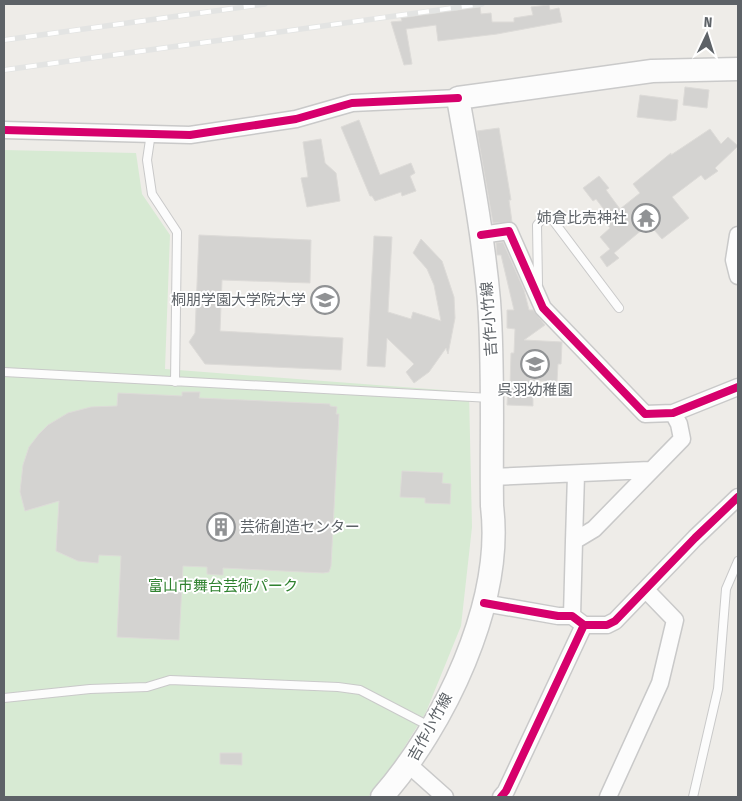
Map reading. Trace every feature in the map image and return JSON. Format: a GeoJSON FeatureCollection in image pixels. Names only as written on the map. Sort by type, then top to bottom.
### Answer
{"type":"FeatureCollection","features":[{"type":"Feature","properties":{"kind":"main road"},"geometry":{"type":"LineString","coordinates":[[458,98],[652,71],[738,69]]}},
{"type":"Feature","properties":{"kind":"main road","name":"吉作小竹線"},"geometry":{"type":"LineString","coordinates":[[382,797],[409,765],[432,728],[466,658],[484,603],[494,521],[492,477],[493,398],[488,300],[481,235],[458,98]]}},
{"type":"Feature","properties":{"kind":"street"},"geometry":{"type":"LineString","coordinates":[[4,130],[190,135],[296,119],[352,104],[458,98]]}},
{"type":"Feature","properties":{"kind":"street"},"geometry":{"type":"LineString","coordinates":[[481,235],[509,231],[543,308],[645,414],[672,413],[738,387]]}},
{"type":"Feature","properties":{"kind":"street"},"geometry":{"type":"LineString","coordinates":[[738,235],[734,260],[738,276]]}},
{"type":"Feature","properties":{"kind":"street"},"geometry":{"type":"LineString","coordinates":[[574,541],[594,529],[682,439],[679,424],[672,413]]}},
{"type":"Feature","properties":{"kind":"street"},"geometry":{"type":"LineString","coordinates":[[492,477],[576,475],[650,470]]}},
{"type":"Feature","properties":{"kind":"street"},"geometry":{"type":"LineString","coordinates":[[501,797],[506,792],[578,620],[574,541],[576,475]]}},
{"type":"Feature","properties":{"kind":"street"},"geometry":{"type":"LineString","coordinates":[[484,603],[607,625],[614,621],[646,590],[695,538],[738,497]]}},
{"type":"Feature","properties":{"kind":"street"},"geometry":{"type":"LineString","coordinates":[[608,797],[660,683],[675,620],[646,590]]}},
{"type":"Feature","properties":{"kind":"street"},"geometry":{"type":"LineString","coordinates":[[409,765],[445,797]]}},
{"type":"Feature","properties":{"kind":"lane"},"geometry":{"type":"LineString","coordinates":[[151,133],[147,160],[152,194],[177,232],[175,382]]}},
{"type":"Feature","properties":{"kind":"lane"},"geometry":{"type":"LineString","coordinates":[[538,294],[537,225],[544,218],[552,219],[618,308]]}},
{"type":"Feature","properties":{"kind":"lane"},"geometry":{"type":"LineString","coordinates":[[4,372],[493,398]]}},
{"type":"Feature","properties":{"kind":"lane"},"geometry":{"type":"LineString","coordinates":[[693,797],[718,689],[726,589],[738,561]]}},
{"type":"Feature","properties":{"kind":"lane"},"geometry":{"type":"LineString","coordinates":[[4,698],[90,689],[147,687],[170,680],[338,687],[360,690],[432,728]]}},
{"type":"Feature","properties":{"kind":"green space","name":"富山市舞台芸術パーク"},"geometry":{"type":"Polygon","coordinates":[[[4,150],[136,153],[142,194],[170,235],[165,369],[469,392],[472,527],[461,626],[426,712],[389,772],[368,797],[4,797],[4,150]]]}},
{"type":"Feature","properties":{"kind":"building"},"geometry":{"type":"Polygon","coordinates":[[[549,5],[550,10],[559,8],[562,22],[497,34],[438,41],[436,25],[406,29],[412,64],[404,65],[391,22],[402,21],[401,18],[480,7],[481,14],[491,13],[492,22],[514,22],[514,18],[533,15],[531,7],[549,5]]]}},
{"type":"Feature","properties":{"kind":"building"},"geometry":{"type":"Polygon","coordinates":[[[685,87],[709,90],[707,108],[683,105],[685,87]]]}},
{"type":"Feature","properties":{"kind":"building"},"geometry":{"type":"Polygon","coordinates":[[[640,95],[678,100],[676,120],[637,117],[640,95]]]}},
{"type":"Feature","properties":{"kind":"building"},"geometry":{"type":"Polygon","coordinates":[[[359,120],[380,175],[411,163],[415,173],[410,176],[416,191],[402,196],[401,192],[375,201],[370,196],[341,127],[359,120]]]}},
{"type":"Feature","properties":{"kind":"building"},"geometry":{"type":"Polygon","coordinates":[[[499,128],[511,200],[509,200],[512,222],[493,223],[477,131],[499,128]]]}},
{"type":"Feature","properties":{"kind":"building"},"geometry":{"type":"Polygon","coordinates":[[[710,129],[721,144],[728,137],[738,146],[715,168],[718,171],[705,180],[701,175],[672,197],[689,218],[662,239],[649,224],[614,253],[619,258],[607,267],[600,257],[610,249],[600,237],[610,228],[604,221],[609,216],[596,199],[593,201],[583,188],[599,176],[609,188],[606,190],[620,209],[640,193],[633,184],[671,153],[671,155],[710,129]]]}},
{"type":"Feature","properties":{"kind":"building"},"geometry":{"type":"Polygon","coordinates":[[[321,139],[325,163],[336,173],[340,201],[307,207],[301,178],[308,177],[303,142],[321,139]]]}},
{"type":"Feature","properties":{"kind":"building"},"geometry":{"type":"Polygon","coordinates":[[[199,235],[311,240],[310,283],[222,280],[220,331],[343,338],[341,370],[205,364],[189,342],[195,333],[199,235]]]}},
{"type":"Feature","properties":{"kind":"building"},"geometry":{"type":"Polygon","coordinates":[[[374,236],[392,237],[388,312],[411,319],[413,312],[441,321],[434,285],[427,269],[413,253],[421,239],[442,261],[454,297],[455,318],[448,354],[446,348],[429,372],[414,383],[406,372],[414,364],[387,338],[385,367],[367,366],[374,236]]]}},
{"type":"Feature","properties":{"kind":"building"},"geometry":{"type":"Polygon","coordinates":[[[503,242],[524,290],[529,310],[533,310],[545,325],[524,340],[562,342],[561,364],[558,364],[557,381],[533,381],[533,406],[507,405],[508,387],[510,387],[511,353],[514,353],[515,329],[507,328],[507,310],[514,310],[501,255],[497,255],[496,243],[503,242]]]}},
{"type":"Feature","properties":{"kind":"building","name":"芸術創造センター"},"geometry":{"type":"Polygon","coordinates":[[[182,392],[200,392],[199,398],[330,404],[330,406],[337,407],[336,414],[339,414],[331,566],[329,572],[323,573],[223,568],[223,575],[220,575],[207,574],[207,567],[183,566],[179,640],[117,637],[121,556],[99,555],[98,563],[78,561],[56,551],[59,501],[25,511],[20,492],[23,465],[29,447],[39,434],[48,425],[68,413],[91,407],[117,406],[118,393],[182,396],[182,392]]]}},
{"type":"Feature","properties":{"kind":"building"},"geometry":{"type":"Polygon","coordinates":[[[402,471],[443,473],[442,483],[451,484],[450,504],[425,503],[425,498],[400,497],[402,471]]]}},
{"type":"Feature","properties":{"kind":"building"},"geometry":{"type":"Polygon","coordinates":[[[220,753],[242,753],[242,765],[220,764],[220,753]]]}},
{"type":"Feature","properties":{"kind":"railway"},"geometry":{"type":"LineString","coordinates":[[4,40],[265,4]]}},
{"type":"Feature","properties":{"kind":"railway"},"geometry":{"type":"LineString","coordinates":[[4,70],[482,4]]}},
{"type":"Feature","properties":{"kind":"cycle path"},"geometry":{"type":"LineString","coordinates":[[4,130],[190,135],[296,119],[352,103],[458,98]]}},
{"type":"Feature","properties":{"kind":"cycle path"},"geometry":{"type":"LineString","coordinates":[[481,235],[509,231],[543,308],[645,414],[673,413],[738,387]]}},
{"type":"Feature","properties":{"kind":"cycle path"},"geometry":{"type":"LineString","coordinates":[[484,603],[558,616],[572,616],[584,625],[607,625],[615,621],[695,538],[738,497]]}},
{"type":"Feature","properties":{"kind":"cycle path"},"geometry":{"type":"LineString","coordinates":[[501,797],[506,791],[584,625]]}},
{"type":"Feature","properties":{"kind":"place","name":"姉倉比売神社"},"geometry":{"type":"Point","coordinates":[646,218]}},
{"type":"Feature","properties":{"kind":"place","name":"桐朋学園大学院大学"},"geometry":{"type":"Point","coordinates":[325,300]}},
{"type":"Feature","properties":{"kind":"place","name":"呉羽幼稚園"},"geometry":{"type":"Point","coordinates":[535,364]}},
{"type":"Feature","properties":{"kind":"place","name":"芸術創造センター"},"geometry":{"type":"Point","coordinates":[221,527]}}]}
